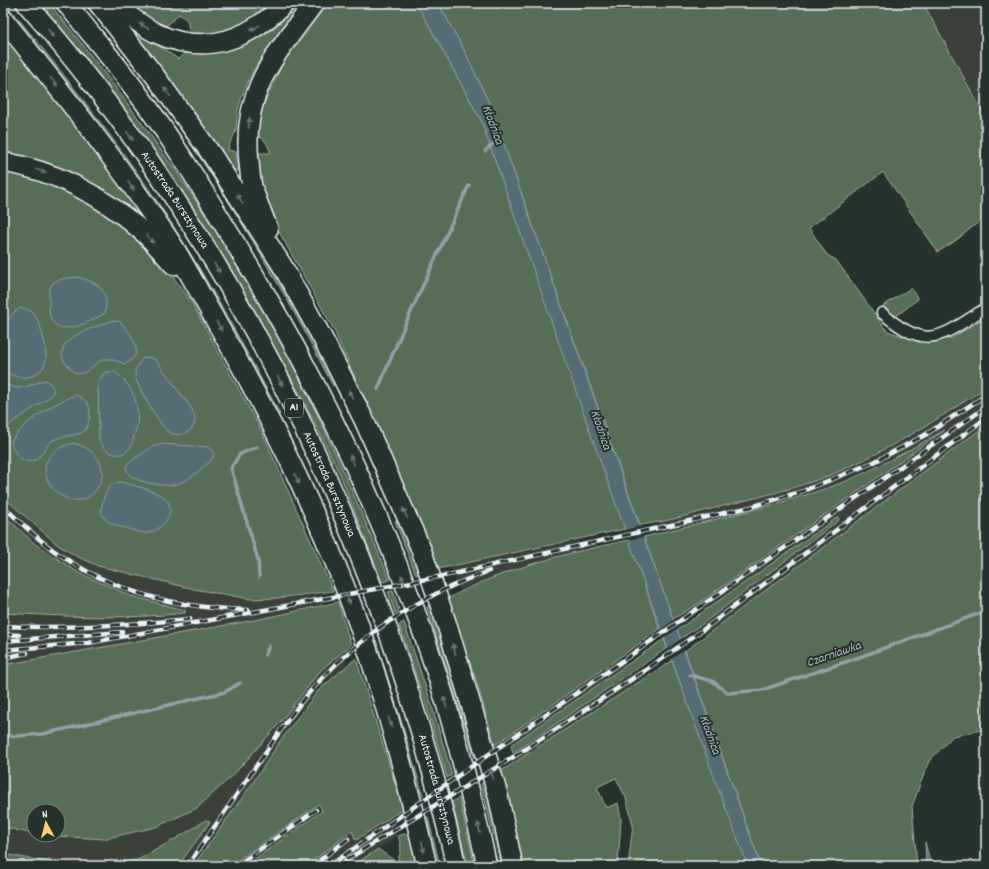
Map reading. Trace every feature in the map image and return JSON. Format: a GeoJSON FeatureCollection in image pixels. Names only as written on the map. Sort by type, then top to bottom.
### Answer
{"type":"FeatureCollection","features":[{"type":"Feature","properties":{"kind":"highway","name":"Autostrada Bursztynowa"},"geometry":{"type":"LineString","coordinates":[[26,3],[109,107],[165,185],[235,298],[294,408],[345,517],[394,648],[434,775],[456,866]]}},
{"type":"Feature","properties":{"kind":"highway","name":"A1"},"geometry":{"type":"LineString","coordinates":[[66,3],[136,91],[189,168],[263,289],[297,350],[339,433],[394,557],[424,636],[452,724],[474,805],[487,866]]}},
{"type":"Feature","properties":{"kind":"highway"},"geometry":{"type":"LineString","coordinates":[[98,3],[156,76],[212,155],[283,268],[323,339],[364,420],[421,549],[448,628],[498,795],[513,866]]}},
{"type":"Feature","properties":{"kind":"highway"},"geometry":{"type":"LineString","coordinates":[[113,3],[139,24],[159,34],[179,41],[215,43],[240,36],[262,25],[284,3]]}},
{"type":"Feature","properties":{"kind":"highway"},"geometry":{"type":"LineString","coordinates":[[283,268],[252,186],[248,149],[249,121],[254,98],[262,77],[314,3]]}},
{"type":"Feature","properties":{"kind":"highway"},"geometry":{"type":"LineString","coordinates":[[3,19],[88,124],[174,247],[244,370],[312,510],[369,655],[396,741],[427,866]]}},
{"type":"Feature","properties":{"kind":"highway"},"geometry":{"type":"LineString","coordinates":[[3,162],[36,169],[59,177],[80,186],[108,204],[143,232],[200,292]]}},
{"type":"Feature","properties":{"kind":"street"},"geometry":{"type":"LineString","coordinates":[[882,313],[895,324],[918,335],[934,337],[946,333],[986,308]]}},
{"type":"Feature","properties":{"kind":"shaded area"},"geometry":{"type":"Polygon","coordinates":[[[923,3],[986,3],[986,118],[923,3]]]}},
{"type":"Feature","properties":{"kind":"shaded area"},"geometry":{"type":"Polygon","coordinates":[[[986,387],[986,425],[707,634],[701,625],[839,520],[837,517],[701,612],[696,605],[941,433],[891,459],[831,486],[760,509],[662,533],[659,523],[754,499],[939,419],[986,387]]]}},
{"type":"Feature","properties":{"kind":"shaded area"},"geometry":{"type":"Polygon","coordinates":[[[3,497],[58,545],[74,555],[98,566],[194,589],[250,599],[322,594],[324,604],[255,619],[278,725],[321,670],[342,653],[348,665],[318,691],[281,740],[308,864],[352,831],[356,840],[392,817],[398,836],[353,866],[3,866],[3,497]]]}},
{"type":"Feature","properties":{"kind":"shaded area"},"geometry":{"type":"Polygon","coordinates":[[[579,540],[582,550],[524,566],[460,592],[450,567],[579,540]]]}},
{"type":"Feature","properties":{"kind":"shaded area"},"geometry":{"type":"Polygon","coordinates":[[[619,659],[624,666],[511,745],[507,736],[619,659]]]}},
{"type":"Feature","properties":{"kind":"shaded area"},"geometry":{"type":"Polygon","coordinates":[[[641,667],[648,676],[517,761],[513,753],[641,667]]]}},
{"type":"Feature","properties":{"kind":"green space"},"geometry":{"type":"Polygon","coordinates":[[[3,3],[5,3],[23,25],[111,136],[163,210],[215,296],[280,414],[277,415],[37,47],[3,8],[3,3]]]}},
{"type":"Feature","properties":{"kind":"green space"},"geometry":{"type":"Polygon","coordinates":[[[39,3],[49,3],[98,64],[168,160],[233,258],[278,336],[318,416],[390,580],[382,582],[341,477],[307,407],[227,263],[139,130],[97,73],[39,3]]]}},
{"type":"Feature","properties":{"kind":"green space"},"geometry":{"type":"Polygon","coordinates":[[[84,3],[90,3],[168,103],[278,273],[337,382],[333,386],[280,288],[207,169],[136,67],[84,3]]]}},
{"type":"Feature","properties":{"kind":"green space"},"geometry":{"type":"Polygon","coordinates":[[[123,3],[274,3],[245,26],[220,34],[190,34],[187,20],[179,14],[162,30],[123,3]]]}},
{"type":"Feature","properties":{"kind":"green space"},"geometry":{"type":"Polygon","coordinates":[[[295,3],[300,5],[265,53],[244,92],[238,109],[236,130],[228,150],[236,152],[239,171],[231,169],[129,29],[132,27],[178,59],[186,51],[274,25],[295,3]]]}},
{"type":"Feature","properties":{"kind":"green space"},"geometry":{"type":"Polygon","coordinates":[[[328,3],[413,3],[422,13],[481,120],[625,529],[438,569],[334,330],[275,225],[266,205],[252,153],[271,153],[266,142],[256,134],[261,110],[283,63],[328,3]]]}},
{"type":"Feature","properties":{"kind":"green space"},"geometry":{"type":"Polygon","coordinates":[[[438,3],[923,3],[986,118],[986,216],[955,241],[938,252],[883,172],[809,228],[827,255],[836,260],[887,331],[920,342],[952,338],[986,317],[986,387],[912,434],[833,474],[806,484],[764,496],[671,520],[640,525],[489,103],[464,50],[438,3]]]}},
{"type":"Feature","properties":{"kind":"green space"},"geometry":{"type":"Polygon","coordinates":[[[3,31],[72,114],[141,214],[136,216],[105,191],[77,175],[29,157],[3,152],[3,31]]]}},
{"type":"Feature","properties":{"kind":"green space"},"geometry":{"type":"Polygon","coordinates":[[[3,167],[77,192],[123,224],[162,262],[189,298],[262,432],[333,591],[278,598],[250,599],[194,589],[98,566],[74,555],[58,545],[3,497],[3,167]]]}},
{"type":"Feature","properties":{"kind":"green space"},"geometry":{"type":"Polygon","coordinates":[[[911,288],[918,299],[895,317],[886,312],[883,306],[911,288]]]}},
{"type":"Feature","properties":{"kind":"green space"},"geometry":{"type":"Polygon","coordinates":[[[986,425],[986,729],[953,736],[929,761],[912,806],[917,866],[761,866],[685,651],[986,425]]]}},
{"type":"Feature","properties":{"kind":"green space"},"geometry":{"type":"Polygon","coordinates":[[[945,430],[696,605],[673,619],[644,537],[761,508],[830,487],[874,468],[945,430]]]}},
{"type":"Feature","properties":{"kind":"green space"},"geometry":{"type":"Polygon","coordinates":[[[3,514],[35,544],[79,573],[131,596],[185,610],[185,613],[117,617],[3,613],[3,514]]]}},
{"type":"Feature","properties":{"kind":"green space"},"geometry":{"type":"Polygon","coordinates":[[[838,517],[839,520],[701,625],[680,639],[677,630],[838,517]]]}},
{"type":"Feature","properties":{"kind":"green space"},"geometry":{"type":"Polygon","coordinates":[[[399,519],[421,574],[416,575],[395,521],[399,519]]]}},
{"type":"Feature","properties":{"kind":"green space"},"geometry":{"type":"Polygon","coordinates":[[[629,540],[660,629],[495,745],[476,680],[447,599],[469,588],[513,570],[582,550],[629,540]]]}},
{"type":"Feature","properties":{"kind":"green space"},"geometry":{"type":"Polygon","coordinates":[[[393,591],[399,610],[395,613],[388,592],[393,591]]]}},
{"type":"Feature","properties":{"kind":"green space"},"geometry":{"type":"Polygon","coordinates":[[[338,602],[351,645],[321,670],[278,725],[234,774],[197,808],[156,827],[103,839],[66,837],[66,803],[26,803],[26,832],[3,827],[3,665],[255,620],[338,602]]]}},
{"type":"Feature","properties":{"kind":"green space"},"geometry":{"type":"Polygon","coordinates":[[[431,604],[480,755],[475,759],[427,607],[431,604]]]}},
{"type":"Feature","properties":{"kind":"green space"},"geometry":{"type":"Polygon","coordinates":[[[404,622],[432,706],[452,775],[447,778],[427,708],[399,625],[404,622]]]}},
{"type":"Feature","properties":{"kind":"green space"},"geometry":{"type":"Polygon","coordinates":[[[664,639],[667,648],[513,753],[511,745],[664,639]]]}},
{"type":"Feature","properties":{"kind":"green space"},"geometry":{"type":"Polygon","coordinates":[[[376,640],[423,795],[419,798],[372,644],[376,640]]]}},
{"type":"Feature","properties":{"kind":"green space"},"geometry":{"type":"Polygon","coordinates":[[[356,658],[403,809],[356,840],[352,831],[306,866],[245,866],[322,811],[319,804],[230,866],[193,866],[252,784],[281,740],[318,691],[356,658]]]}},
{"type":"Feature","properties":{"kind":"green space"},"geometry":{"type":"Polygon","coordinates":[[[672,661],[748,866],[628,866],[633,825],[626,798],[616,778],[597,787],[606,808],[618,803],[621,819],[618,866],[523,866],[501,771],[672,661]]]}},
{"type":"Feature","properties":{"kind":"green space"},"geometry":{"type":"Polygon","coordinates":[[[486,780],[506,866],[501,866],[481,784],[486,780]]]}},
{"type":"Feature","properties":{"kind":"green space"},"geometry":{"type":"Polygon","coordinates":[[[459,798],[475,866],[468,866],[452,802],[459,798]]]}},
{"type":"Feature","properties":{"kind":"green space"},"geometry":{"type":"Polygon","coordinates":[[[428,817],[440,866],[434,866],[424,820],[428,817]]]}},
{"type":"Feature","properties":{"kind":"green space"},"geometry":{"type":"Polygon","coordinates":[[[206,820],[210,822],[178,866],[92,866],[138,860],[206,820]]]}},
{"type":"Feature","properties":{"kind":"green space"},"geometry":{"type":"Polygon","coordinates":[[[410,832],[417,866],[352,866],[378,849],[396,862],[401,850],[398,836],[410,832]]]}},
{"type":"Feature","properties":{"kind":"green space"},"geometry":{"type":"Polygon","coordinates":[[[925,842],[931,866],[926,866],[925,842]]]}},
{"type":"Feature","properties":{"kind":"green space"},"geometry":{"type":"Polygon","coordinates":[[[3,854],[70,866],[3,866],[3,854]]]}},
{"type":"Feature","properties":{"kind":"water","name":"Kłodnica"},"geometry":{"type":"Polygon","coordinates":[[[413,3],[438,3],[464,50],[489,103],[761,866],[748,866],[719,791],[590,432],[481,120],[422,13],[413,3]]]}},
{"type":"Feature","properties":{"kind":"water"},"geometry":{"type":"Polygon","coordinates":[[[77,277],[91,282],[101,288],[106,298],[105,313],[76,327],[60,327],[54,324],[50,317],[50,287],[53,283],[59,280],[77,277]]]}},
{"type":"Feature","properties":{"kind":"water"},"geometry":{"type":"Polygon","coordinates":[[[22,308],[31,311],[36,317],[44,339],[46,361],[40,371],[35,374],[19,377],[13,376],[3,370],[3,343],[6,325],[15,312],[22,308]]]}},
{"type":"Feature","properties":{"kind":"water"},"geometry":{"type":"Polygon","coordinates":[[[111,321],[119,321],[128,331],[135,344],[135,355],[131,360],[124,364],[106,359],[101,360],[83,373],[73,371],[65,363],[62,353],[68,341],[81,332],[111,321]]]}},
{"type":"Feature","properties":{"kind":"water"},"geometry":{"type":"Polygon","coordinates":[[[149,357],[156,360],[192,409],[195,417],[195,423],[186,433],[177,435],[168,432],[154,414],[143,395],[135,374],[138,365],[143,358],[149,357]]]}},
{"type":"Feature","properties":{"kind":"water"},"geometry":{"type":"Polygon","coordinates":[[[113,371],[127,383],[132,391],[138,418],[131,447],[126,452],[121,454],[107,451],[99,439],[98,382],[104,373],[113,371]]]}},
{"type":"Feature","properties":{"kind":"water"},"geometry":{"type":"Polygon","coordinates":[[[45,380],[51,384],[54,390],[51,396],[3,429],[3,384],[16,388],[25,387],[45,380]]]}},
{"type":"Feature","properties":{"kind":"water"},"geometry":{"type":"Polygon","coordinates":[[[77,395],[84,400],[90,410],[89,423],[86,429],[78,434],[60,437],[53,440],[39,457],[30,462],[21,459],[15,452],[11,442],[15,435],[50,407],[69,397],[77,395]]]}},
{"type":"Feature","properties":{"kind":"water"},"geometry":{"type":"Polygon","coordinates":[[[73,443],[80,445],[93,453],[101,465],[102,472],[98,487],[87,498],[74,500],[62,496],[52,487],[46,475],[46,463],[55,451],[73,443]]]}},
{"type":"Feature","properties":{"kind":"water"},"geometry":{"type":"Polygon","coordinates":[[[163,444],[207,447],[212,450],[214,456],[191,477],[180,483],[172,485],[159,485],[142,481],[129,474],[126,469],[128,463],[152,447],[163,444]]]}},
{"type":"Feature","properties":{"kind":"water"},"geometry":{"type":"Polygon","coordinates":[[[120,482],[143,488],[165,498],[169,503],[170,509],[169,515],[162,525],[152,532],[144,533],[112,524],[104,518],[102,514],[102,503],[106,492],[112,485],[120,482]]]}},
{"type":"Feature","properties":{"kind":"pier"},"geometry":{"type":"Polygon","coordinates":[[[642,526],[646,536],[627,540],[624,530],[642,526]]]}},
{"type":"Feature","properties":{"kind":"pier"},"geometry":{"type":"Polygon","coordinates":[[[675,619],[679,628],[662,639],[659,631],[675,619]]]}},
{"type":"Feature","properties":{"kind":"pier"},"geometry":{"type":"Polygon","coordinates":[[[682,638],[686,649],[670,660],[666,650],[682,638]]]}},
{"type":"Feature","properties":{"kind":"waterway","name":"Kłodnica"},"geometry":{"type":"LineString","coordinates":[[485,151],[493,144]]}},
{"type":"Feature","properties":{"kind":"waterway"},"geometry":{"type":"LineString","coordinates":[[378,389],[404,327],[469,185]]}},
{"type":"Feature","properties":{"kind":"waterway"},"geometry":{"type":"LineString","coordinates":[[257,447],[240,454],[231,468],[258,560],[259,577]]}},
{"type":"Feature","properties":{"kind":"waterway","name":"Czarniawka"},"geometry":{"type":"LineString","coordinates":[[690,675],[712,681],[728,693],[762,690],[857,658],[986,611]]}},
{"type":"Feature","properties":{"kind":"waterway"},"geometry":{"type":"LineString","coordinates":[[265,655],[269,646]]}},
{"type":"Feature","properties":{"kind":"waterway"},"geometry":{"type":"LineString","coordinates":[[3,736],[43,734],[225,692],[240,683]]}},
{"type":"Feature","properties":{"kind":"railway"},"geometry":{"type":"LineString","coordinates":[[3,650],[88,643],[323,599],[453,574],[751,507],[803,491],[874,462],[925,435],[986,395]]}},
{"type":"Feature","properties":{"kind":"railway"},"geometry":{"type":"LineString","coordinates":[[329,866],[986,407]]}},
{"type":"Feature","properties":{"kind":"railway"},"geometry":{"type":"LineString","coordinates":[[346,860],[515,756],[644,671],[704,629],[986,418]]}},
{"type":"Feature","properties":{"kind":"railway"},"geometry":{"type":"LineString","coordinates":[[3,506],[33,534],[53,550],[76,565],[122,587],[146,595],[196,606],[248,610]]}},
{"type":"Feature","properties":{"kind":"railway"},"geometry":{"type":"LineString","coordinates":[[187,866],[293,713],[307,695],[333,667],[352,649],[394,618],[440,591],[489,571]]}},
{"type":"Feature","properties":{"kind":"railway"},"geometry":{"type":"LineString","coordinates":[[3,626],[96,626],[190,619]]}},
{"type":"Feature","properties":{"kind":"railway"},"geometry":{"type":"LineString","coordinates":[[3,641],[122,632]]}},
{"type":"Feature","properties":{"kind":"railway"},"geometry":{"type":"LineString","coordinates":[[3,634],[19,635]]}},
{"type":"Feature","properties":{"kind":"railway"},"geometry":{"type":"LineString","coordinates":[[3,658],[27,653]]}},
{"type":"Feature","properties":{"kind":"railway"},"geometry":{"type":"LineString","coordinates":[[236,866],[316,810]]}},
{"type":"Feature","properties":{"kind":"railway"},"geometry":{"type":"LineString","coordinates":[[312,866],[348,839]]}}]}
